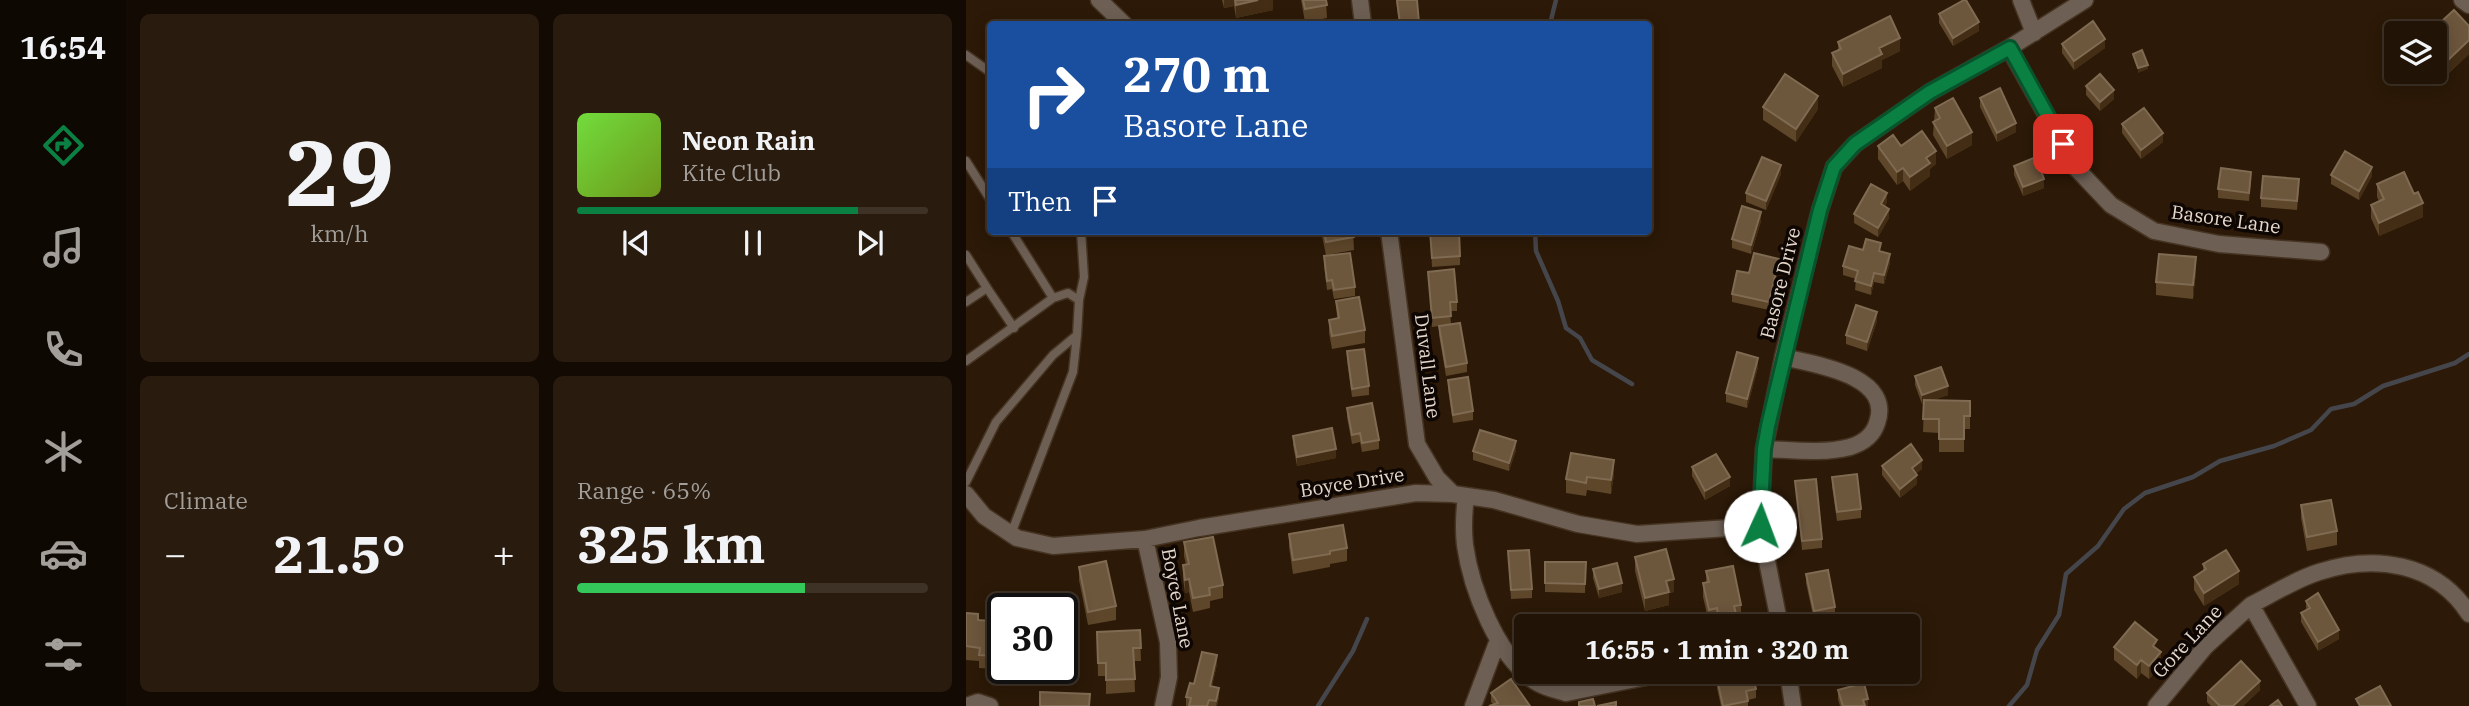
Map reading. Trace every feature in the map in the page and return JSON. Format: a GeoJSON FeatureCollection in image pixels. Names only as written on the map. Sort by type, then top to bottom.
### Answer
{"type":"FeatureCollection","features":[{"type":"Feature","properties":{"kind":"street"},"geometry":{"type":"LineString","coordinates":[[1099,0],[1121,21]]}},
{"type":"Feature","properties":{"kind":"street"},"geometry":{"type":"LineString","coordinates":[[1360,0],[1363,21]]}},
{"type":"Feature","properties":{"kind":"street"},"geometry":{"type":"LineString","coordinates":[[2021,0],[2034,33]]}},
{"type":"Feature","properties":{"kind":"street","name":"Basore Drive"},"geometry":{"type":"LineString","coordinates":[[1778,614],[1760,526],[1764,449],[1783,357],[1820,210],[1834,167],[1855,144],[1930,92],[2010,48],[2085,0]]}},
{"type":"Feature","properties":{"kind":"street"},"geometry":{"type":"LineString","coordinates":[[2462,0],[2469,5]]}},
{"type":"Feature","properties":{"kind":"street","name":"Basore Lane"},"geometry":{"type":"LineString","coordinates":[[2010,48],[2076,168],[2111,205],[2154,230],[2219,244],[2321,252]]}},
{"type":"Feature","properties":{"kind":"street","name":"Duvall Lane"},"geometry":{"type":"LineString","coordinates":[[1390,235],[1417,444],[1437,478],[1459,495]]}},
{"type":"Feature","properties":{"kind":"street"},"geometry":{"type":"LineString","coordinates":[[1764,449],[1837,450],[1850,447],[1863,442],[1872,434],[1878,421],[1875,397],[1864,383],[1844,372],[1783,357]]}},
{"type":"Feature","properties":{"kind":"street","name":"Boyce Drive"},"geometry":{"type":"LineString","coordinates":[[966,494],[984,516],[1017,538],[1053,546],[1145,539],[1416,493],[1494,500],[1578,524],[1637,534],[1760,526]]}},
{"type":"Feature","properties":{"kind":"street"},"geometry":{"type":"LineString","coordinates":[[1459,495],[1465,547],[1477,594],[1498,640],[1514,661]]}},
{"type":"Feature","properties":{"kind":"street","name":"Boyce Lane"},"geometry":{"type":"LineString","coordinates":[[1145,539],[1168,642],[1169,677],[1163,706]]}},
{"type":"Feature","properties":{"kind":"street","name":"Gore Lane"},"geometry":{"type":"LineString","coordinates":[[2156,706],[2206,646],[2251,605],[2317,573],[2345,565],[2373,563],[2420,571],[2458,596],[2469,614]]}},
{"type":"Feature","properties":{"kind":"street","name":"Gore Lane"},"geometry":{"type":"LineString","coordinates":[[2251,605],[2308,706]]}},
{"type":"Feature","properties":{"kind":"street"},"geometry":{"type":"LineString","coordinates":[[1473,706],[1498,640]]}},
{"type":"Feature","properties":{"kind":"street"},"geometry":{"type":"LineString","coordinates":[[1541,684],[1566,693],[1611,684]]}},
{"type":"Feature","properties":{"kind":"street"},"geometry":{"type":"LineString","coordinates":[[1790,684],[1793,706]]}},
{"type":"Feature","properties":{"kind":"street"},"geometry":{"type":"LineString","coordinates":[[967,706],[978,702],[990,706]]}},
{"type":"Feature","properties":{"kind":"lane"},"geometry":{"type":"LineString","coordinates":[[966,55],[987,70]]}},
{"type":"Feature","properties":{"kind":"lane"},"geometry":{"type":"LineString","coordinates":[[966,162],[987,194]]}},
{"type":"Feature","properties":{"kind":"lane"},"geometry":{"type":"LineString","coordinates":[[1014,235],[1053,298]]}},
{"type":"Feature","properties":{"kind":"lane"},"geometry":{"type":"LineString","coordinates":[[1011,534],[1073,372],[1079,300],[1084,277],[1081,235]]}},
{"type":"Feature","properties":{"kind":"lane"},"geometry":{"type":"LineString","coordinates":[[966,255],[1014,328]]}},
{"type":"Feature","properties":{"kind":"lane"},"geometry":{"type":"LineString","coordinates":[[966,302],[988,288]]}},
{"type":"Feature","properties":{"kind":"lane"},"geometry":{"type":"LineString","coordinates":[[966,361],[1053,298],[1068,293],[1079,300]]}},
{"type":"Feature","properties":{"kind":"lane"},"geometry":{"type":"LineString","coordinates":[[966,482],[996,422],[1053,355],[1077,335]]}},
{"type":"Feature","properties":{"kind":"building"},"geometry":{"type":"Polygon","coordinates":[[[1235,0],[1258,0],[1236,5],[1235,0]]]}},
{"type":"Feature","properties":{"kind":"building"},"geometry":{"type":"Polygon","coordinates":[[[1303,0],[1326,0],[1327,5],[1305,9],[1303,0]]]}},
{"type":"Feature","properties":{"kind":"building"},"geometry":{"type":"Polygon","coordinates":[[[1397,0],[1417,0],[1419,21],[1400,21],[1397,0]]]}},
{"type":"Feature","properties":{"kind":"building"},"geometry":{"type":"Polygon","coordinates":[[[1964,0],[1979,22],[1953,38],[1939,14],[1964,0]]]}},
{"type":"Feature","properties":{"kind":"building"},"geometry":{"type":"Polygon","coordinates":[[[2454,10],[2469,26],[2469,40],[2448,60],[2447,21],[2442,21],[2454,10]]]}},
{"type":"Feature","properties":{"kind":"building"},"geometry":{"type":"Polygon","coordinates":[[[1890,16],[1900,38],[1879,48],[1882,54],[1843,74],[1832,53],[1841,49],[1838,42],[1890,16]]]}},
{"type":"Feature","properties":{"kind":"building"},"geometry":{"type":"Polygon","coordinates":[[[2093,21],[2105,39],[2074,61],[2062,44],[2093,21]]]}},
{"type":"Feature","properties":{"kind":"building"},"geometry":{"type":"Polygon","coordinates":[[[2142,50],[2148,65],[2138,68],[2133,54],[2142,50]]]}},
{"type":"Feature","properties":{"kind":"building"},"geometry":{"type":"Polygon","coordinates":[[[1785,74],[1818,96],[1796,129],[1763,107],[1785,74]]]}},
{"type":"Feature","properties":{"kind":"building"},"geometry":{"type":"Polygon","coordinates":[[[2100,74],[2114,90],[2100,102],[2086,86],[2100,74]]]}},
{"type":"Feature","properties":{"kind":"building"},"geometry":{"type":"Polygon","coordinates":[[[2000,88],[2016,123],[1997,133],[1980,98],[2000,88]]]}},
{"type":"Feature","properties":{"kind":"building"},"geometry":{"type":"Polygon","coordinates":[[[1953,98],[1972,132],[1947,146],[1933,122],[1940,118],[1935,108],[1953,98]]]}},
{"type":"Feature","properties":{"kind":"building"},"geometry":{"type":"Polygon","coordinates":[[[2144,108],[2163,133],[2141,150],[2122,124],[2144,108]]]}},
{"type":"Feature","properties":{"kind":"building"},"geometry":{"type":"Polygon","coordinates":[[[1922,131],[1936,151],[1926,158],[1930,163],[1910,177],[1903,168],[1897,172],[1878,146],[1893,135],[1901,146],[1922,131]]]}},
{"type":"Feature","properties":{"kind":"building"},"geometry":{"type":"Polygon","coordinates":[[[2345,151],[2372,167],[2359,191],[2331,175],[2345,151]]]}},
{"type":"Feature","properties":{"kind":"building"},"geometry":{"type":"Polygon","coordinates":[[[1762,157],[1781,165],[1766,201],[1746,193],[1762,157]]]}},
{"type":"Feature","properties":{"kind":"building"},"geometry":{"type":"Polygon","coordinates":[[[2036,157],[2044,179],[2023,187],[2014,166],[2036,157]]]}},
{"type":"Feature","properties":{"kind":"building"},"geometry":{"type":"Polygon","coordinates":[[[2221,168],[2251,172],[2249,193],[2218,189],[2221,168]]]}},
{"type":"Feature","properties":{"kind":"building"},"geometry":{"type":"Polygon","coordinates":[[[2404,172],[2414,194],[2418,192],[2423,203],[2379,223],[2371,205],[2384,199],[2377,184],[2404,172]]]}},
{"type":"Feature","properties":{"kind":"building"},"geometry":{"type":"Polygon","coordinates":[[[2263,176],[2299,179],[2297,201],[2261,198],[2263,176]]]}},
{"type":"Feature","properties":{"kind":"building"},"geometry":{"type":"Polygon","coordinates":[[[1871,184],[1887,193],[1881,204],[1889,209],[1878,228],[1854,214],[1871,184]]]}},
{"type":"Feature","properties":{"kind":"building"},"geometry":{"type":"Polygon","coordinates":[[[1742,206],[1761,212],[1751,245],[1732,239],[1742,206]]]}},
{"type":"Feature","properties":{"kind":"building"},"geometry":{"type":"Polygon","coordinates":[[[1325,235],[1354,235],[1354,237],[1326,242],[1325,235]]]}},
{"type":"Feature","properties":{"kind":"building"},"geometry":{"type":"Polygon","coordinates":[[[1430,235],[1459,235],[1460,256],[1432,258],[1430,235]]]}},
{"type":"Feature","properties":{"kind":"building"},"geometry":{"type":"Polygon","coordinates":[[[1866,239],[1881,243],[1879,251],[1890,254],[1884,275],[1874,273],[1871,286],[1855,281],[1858,271],[1843,266],[1849,246],[1863,250],[1866,239]]]}},
{"type":"Feature","properties":{"kind":"building"},"geometry":{"type":"Polygon","coordinates":[[[1350,253],[1355,287],[1334,290],[1332,280],[1327,281],[1324,256],[1350,253]]]}},
{"type":"Feature","properties":{"kind":"building"},"geometry":{"type":"Polygon","coordinates":[[[1754,253],[1779,259],[1769,302],[1732,294],[1737,271],[1749,273],[1754,253]]]}},
{"type":"Feature","properties":{"kind":"building"},"geometry":{"type":"Polygon","coordinates":[[[2159,254],[2196,257],[2193,285],[2156,282],[2159,254]]]}},
{"type":"Feature","properties":{"kind":"building"},"geometry":{"type":"Polygon","coordinates":[[[1454,269],[1457,302],[1450,302],[1451,316],[1432,318],[1428,272],[1454,269]]]}},
{"type":"Feature","properties":{"kind":"building"},"geometry":{"type":"Polygon","coordinates":[[[1359,297],[1365,330],[1332,336],[1329,320],[1339,318],[1336,301],[1359,297]]]}},
{"type":"Feature","properties":{"kind":"building"},"geometry":{"type":"Polygon","coordinates":[[[1856,305],[1877,312],[1867,342],[1846,335],[1856,305]]]}},
{"type":"Feature","properties":{"kind":"building"},"geometry":{"type":"Polygon","coordinates":[[[1460,323],[1467,363],[1446,367],[1439,326],[1460,323]]]}},
{"type":"Feature","properties":{"kind":"building"},"geometry":{"type":"Polygon","coordinates":[[[1364,349],[1369,386],[1352,389],[1347,351],[1364,349]]]}},
{"type":"Feature","properties":{"kind":"building"},"geometry":{"type":"Polygon","coordinates":[[[1737,352],[1758,358],[1747,399],[1726,393],[1737,352]]]}},
{"type":"Feature","properties":{"kind":"building"},"geometry":{"type":"Polygon","coordinates":[[[1941,367],[1948,386],[1922,395],[1915,376],[1941,367]]]}},
{"type":"Feature","properties":{"kind":"building"},"geometry":{"type":"Polygon","coordinates":[[[1468,377],[1473,411],[1453,415],[1448,380],[1468,377]]]}},
{"type":"Feature","properties":{"kind":"building"},"geometry":{"type":"Polygon","coordinates":[[[1924,400],[1970,401],[1970,416],[1964,416],[1964,439],[1939,439],[1939,419],[1923,419],[1924,400]]]}},
{"type":"Feature","properties":{"kind":"building"},"geometry":{"type":"Polygon","coordinates":[[[1372,403],[1379,440],[1362,443],[1360,433],[1352,435],[1347,408],[1372,403]]]}},
{"type":"Feature","properties":{"kind":"building"},"geometry":{"type":"Polygon","coordinates":[[[1332,428],[1336,449],[1297,457],[1293,436],[1332,428]]]}},
{"type":"Feature","properties":{"kind":"building"},"geometry":{"type":"Polygon","coordinates":[[[1480,430],[1516,441],[1509,463],[1473,451],[1480,430]]]}},
{"type":"Feature","properties":{"kind":"building"},"geometry":{"type":"Polygon","coordinates":[[[1911,444],[1922,460],[1912,468],[1917,475],[1900,489],[1882,466],[1911,444]]]}},
{"type":"Feature","properties":{"kind":"building"},"geometry":{"type":"Polygon","coordinates":[[[1571,453],[1614,460],[1611,480],[1587,477],[1586,483],[1566,479],[1571,453]]]}},
{"type":"Feature","properties":{"kind":"building"},"geometry":{"type":"Polygon","coordinates":[[[1716,454],[1730,477],[1705,491],[1692,467],[1716,454]]]}},
{"type":"Feature","properties":{"kind":"building"},"geometry":{"type":"Polygon","coordinates":[[[1857,474],[1861,509],[1837,512],[1832,477],[1857,474]]]}},
{"type":"Feature","properties":{"kind":"building"},"geometry":{"type":"Polygon","coordinates":[[[1816,479],[1822,539],[1802,541],[1795,481],[1816,479]]]}},
{"type":"Feature","properties":{"kind":"building"},"geometry":{"type":"Polygon","coordinates":[[[2331,500],[2337,531],[2307,537],[2301,505],[2331,500]]]}},
{"type":"Feature","properties":{"kind":"building"},"geometry":{"type":"Polygon","coordinates":[[[1343,525],[1347,548],[1330,551],[1330,554],[1293,560],[1289,534],[1343,525]]]}},
{"type":"Feature","properties":{"kind":"building"},"geometry":{"type":"Polygon","coordinates":[[[1213,537],[1223,585],[1209,588],[1210,595],[1193,598],[1189,579],[1185,580],[1183,565],[1189,564],[1184,542],[1213,537]]]}},
{"type":"Feature","properties":{"kind":"building"},"geometry":{"type":"Polygon","coordinates":[[[1666,549],[1674,579],[1666,581],[1669,592],[1645,598],[1635,557],[1666,549]]]}},
{"type":"Feature","properties":{"kind":"building"},"geometry":{"type":"Polygon","coordinates":[[[1529,550],[1532,589],[1511,590],[1508,551],[1529,550]]]}},
{"type":"Feature","properties":{"kind":"building"},"geometry":{"type":"Polygon","coordinates":[[[2226,550],[2239,571],[2204,593],[2194,577],[2206,569],[2203,564],[2226,550]]]}},
{"type":"Feature","properties":{"kind":"building"},"geometry":{"type":"Polygon","coordinates":[[[1106,561],[1116,606],[1088,612],[1079,567],[1106,561]]]}},
{"type":"Feature","properties":{"kind":"building"},"geometry":{"type":"Polygon","coordinates":[[[1545,562],[1586,562],[1585,584],[1545,583],[1545,562]]]}},
{"type":"Feature","properties":{"kind":"building"},"geometry":{"type":"Polygon","coordinates":[[[1617,563],[1622,583],[1599,589],[1593,569],[1617,563]]]}},
{"type":"Feature","properties":{"kind":"building"},"geometry":{"type":"Polygon","coordinates":[[[1733,566],[1741,605],[1734,606],[1736,614],[1718,614],[1717,608],[1709,610],[1703,583],[1709,582],[1706,571],[1733,566]]]}},
{"type":"Feature","properties":{"kind":"building"},"geometry":{"type":"Polygon","coordinates":[[[1828,570],[1835,607],[1814,611],[1806,574],[1828,570]]]}},
{"type":"Feature","properties":{"kind":"building"},"geometry":{"type":"Polygon","coordinates":[[[2318,593],[2339,630],[2318,642],[2301,613],[2310,608],[2306,601],[2318,593]]]}},
{"type":"Feature","properties":{"kind":"building"},"geometry":{"type":"Polygon","coordinates":[[[966,613],[978,614],[978,620],[987,621],[987,655],[979,655],[980,648],[966,646],[966,613]]]}},
{"type":"Feature","properties":{"kind":"building"},"geometry":{"type":"Polygon","coordinates":[[[2135,622],[2157,640],[2153,646],[2161,652],[2149,666],[2141,660],[2137,665],[2114,647],[2135,622]]]}},
{"type":"Feature","properties":{"kind":"building"},"geometry":{"type":"Polygon","coordinates":[[[1140,630],[1141,648],[1133,648],[1135,679],[1106,680],[1106,663],[1098,663],[1097,632],[1140,630]]]}},
{"type":"Feature","properties":{"kind":"building"},"geometry":{"type":"Polygon","coordinates":[[[1202,652],[1217,655],[1210,686],[1219,688],[1216,701],[1209,700],[1207,706],[1189,706],[1191,698],[1186,697],[1190,683],[1194,684],[1202,652]]]}},
{"type":"Feature","properties":{"kind":"building"},"geometry":{"type":"Polygon","coordinates":[[[2241,661],[2260,681],[2233,706],[2220,706],[2207,693],[2241,661]]]}},
{"type":"Feature","properties":{"kind":"building"},"geometry":{"type":"Polygon","coordinates":[[[1511,679],[1530,706],[1489,706],[1498,703],[1491,693],[1511,679]]]}},
{"type":"Feature","properties":{"kind":"building"},"geometry":{"type":"Polygon","coordinates":[[[1718,684],[1755,684],[1756,689],[1746,691],[1748,701],[1723,706],[1718,684]]]}},
{"type":"Feature","properties":{"kind":"building"},"geometry":{"type":"Polygon","coordinates":[[[1864,684],[1868,699],[1863,700],[1865,706],[1843,706],[1838,690],[1864,684]]]}},
{"type":"Feature","properties":{"kind":"building"},"geometry":{"type":"Polygon","coordinates":[[[2380,686],[2391,706],[2360,706],[2356,699],[2380,686]]]}},
{"type":"Feature","properties":{"kind":"building"},"geometry":{"type":"Polygon","coordinates":[[[1040,692],[1090,694],[1089,706],[1040,706],[1040,692]]]}},
{"type":"Feature","properties":{"kind":"building"},"geometry":{"type":"Polygon","coordinates":[[[1593,699],[1595,706],[1579,706],[1579,702],[1593,699]]]}},
{"type":"Feature","properties":{"kind":"building"},"geometry":{"type":"Polygon","coordinates":[[[2278,700],[2282,706],[2270,706],[2278,700]]]}},
{"type":"Feature","properties":{"kind":"building"},"geometry":{"type":"Polygon","coordinates":[[[1616,702],[1616,706],[1597,706],[1616,702]]]}},
{"type":"Feature","properties":{"kind":"waterway"},"geometry":{"type":"LineString","coordinates":[[1551,21],[1556,0]]}},
{"type":"Feature","properties":{"kind":"waterway"},"geometry":{"type":"LineString","coordinates":[[1535,235],[1536,251],[1558,301],[1566,328],[1580,338],[1592,360],[1632,384]]}},
{"type":"Feature","properties":{"kind":"waterway"},"geometry":{"type":"LineString","coordinates":[[2009,706],[2027,685],[2037,650],[2059,615],[2066,574],[2098,546],[2124,509],[2145,493],[2193,477],[2220,461],[2274,446],[2311,430],[2331,409],[2354,404],[2383,386],[2455,363],[2469,354]]}},
{"type":"Feature","properties":{"kind":"waterway"},"geometry":{"type":"LineString","coordinates":[[1318,706],[1353,651],[1367,619]]}},
{"type":"Feature","properties":{"kind":"route"},"geometry":{"type":"LineString","coordinates":[[1760,526],[1764,449],[1768,426],[1820,210],[1834,167],[1855,144],[1930,92],[2010,48],[2063,144]]}}]}
